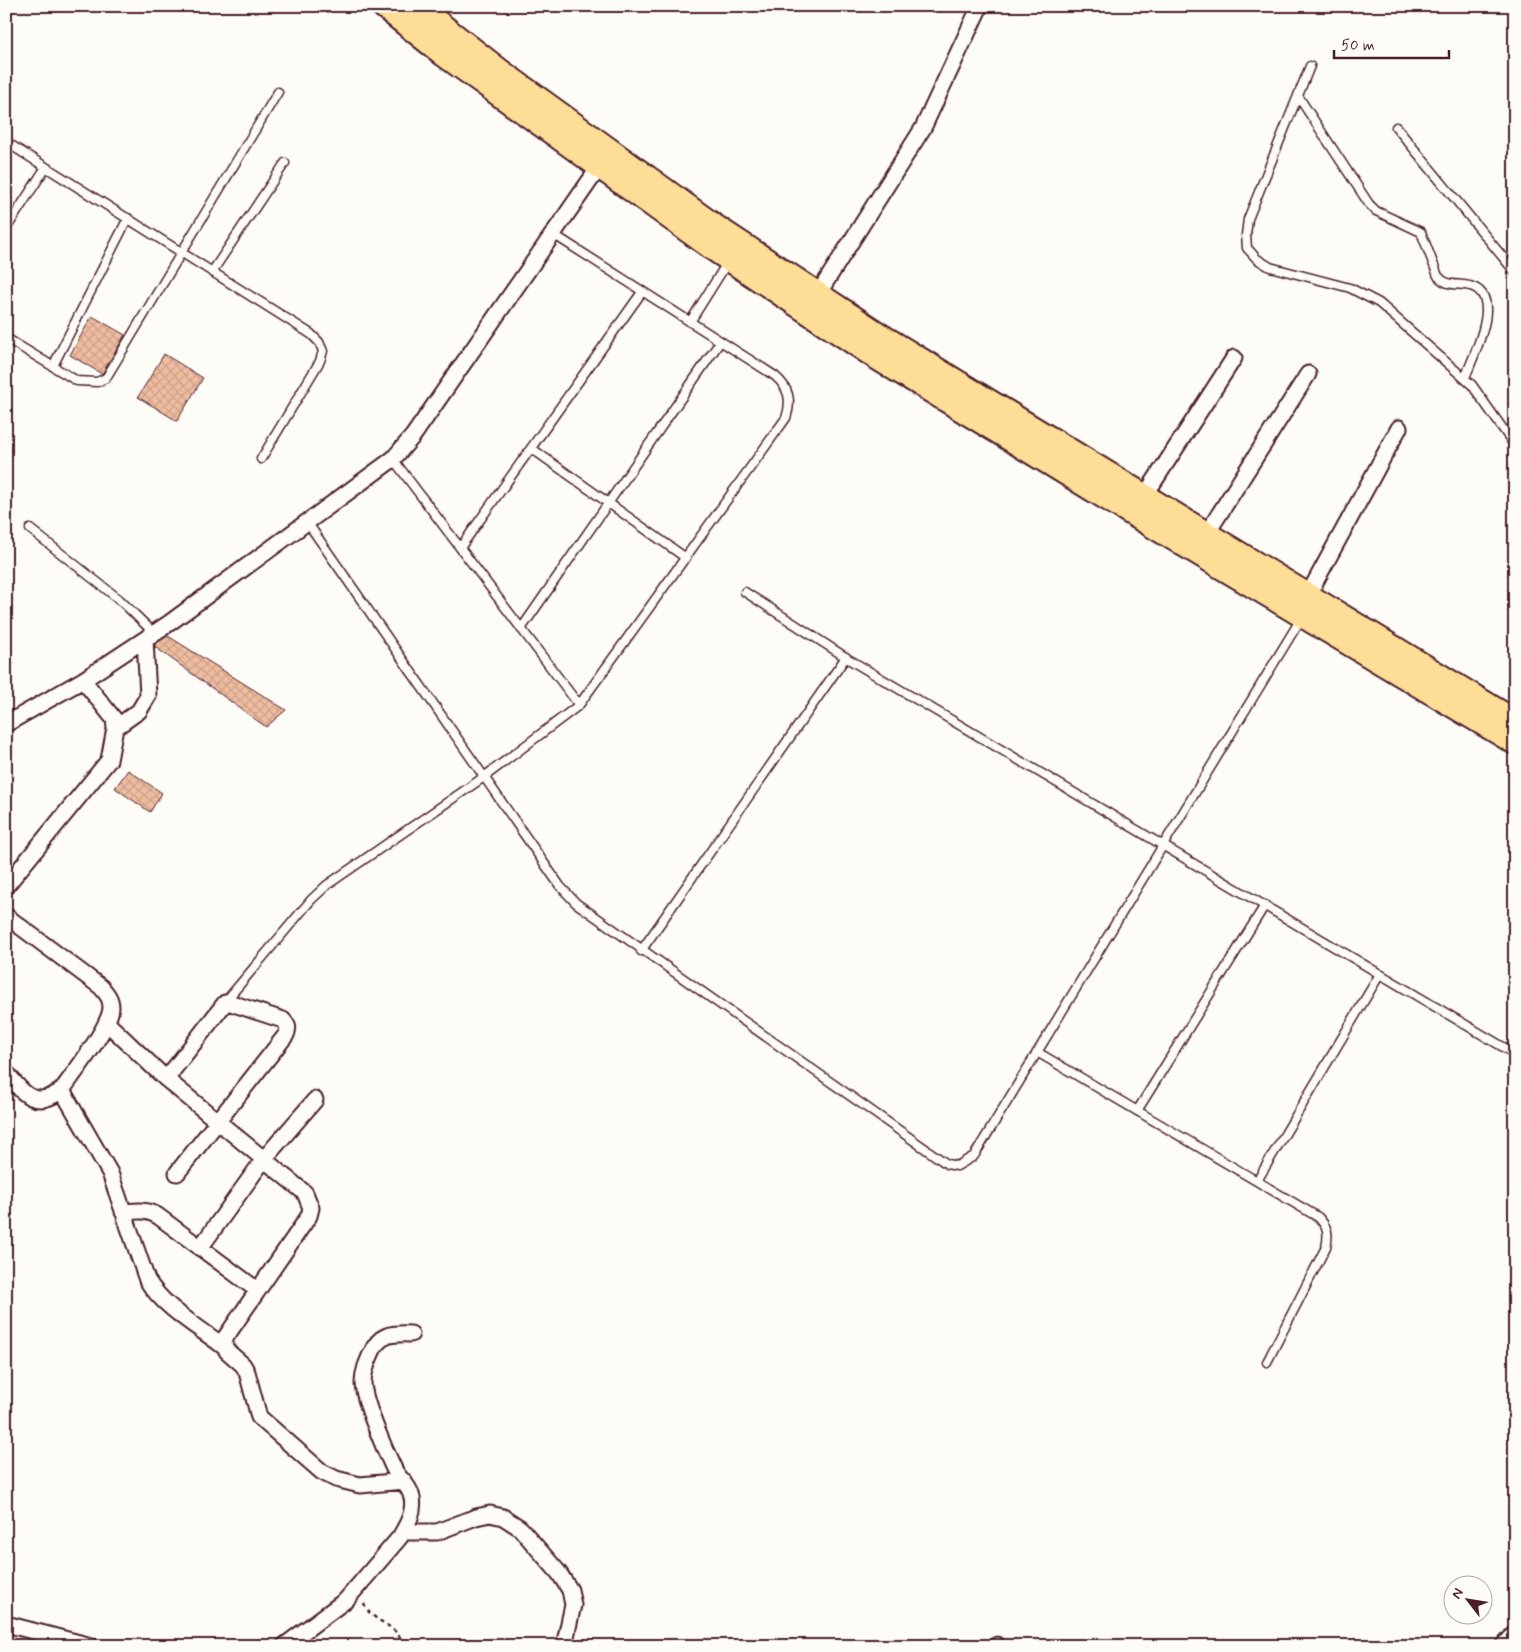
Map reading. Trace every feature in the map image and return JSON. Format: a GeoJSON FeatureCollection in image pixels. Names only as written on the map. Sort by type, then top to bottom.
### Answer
{"type":"FeatureCollection","features":[{"type":"Feature","properties":{"kind":"main road"},"geometry":{"type":"LineString","coordinates":[[384,6],[444,54],[729,259],[875,356],[1515,722]]}},
{"type":"Feature","properties":{"kind":"main road"},"geometry":{"type":"LineString","coordinates":[[416,6],[498,70],[715,227],[879,335],[1206,535],[1515,742]]}},
{"type":"Feature","properties":{"kind":"street"},"geometry":{"type":"LineString","coordinates":[[818,294],[923,128],[980,6]]}},
{"type":"Feature","properties":{"kind":"street"},"geometry":{"type":"LineString","coordinates":[[6,724],[83,680],[149,636],[393,459],[413,436],[600,166]]}},
{"type":"Feature","properties":{"kind":"street"},"geometry":{"type":"LineString","coordinates":[[1144,497],[1234,358]]}},
{"type":"Feature","properties":{"kind":"street"},"geometry":{"type":"LineString","coordinates":[[1206,535],[1308,374]]}},
{"type":"Feature","properties":{"kind":"street"},"geometry":{"type":"LineString","coordinates":[[1308,604],[1399,428]]}},
{"type":"Feature","properties":{"kind":"street"},"geometry":{"type":"LineString","coordinates":[[115,728],[139,711],[148,696],[149,636]]}},
{"type":"Feature","properties":{"kind":"street"},"geometry":{"type":"LineString","coordinates":[[6,886],[103,769],[112,751],[115,728],[110,713],[83,680]]}},
{"type":"Feature","properties":{"kind":"street"},"geometry":{"type":"LineString","coordinates":[[6,916],[101,987],[109,996],[111,1008],[107,1023],[62,1090],[54,1096],[42,1100],[30,1098],[21,1091],[6,1072]]}},
{"type":"Feature","properties":{"kind":"street"},"geometry":{"type":"LineString","coordinates":[[166,1080],[224,1003],[232,1003],[283,1020],[287,1024],[288,1030],[177,1173]]}},
{"type":"Feature","properties":{"kind":"street"},"geometry":{"type":"LineString","coordinates":[[107,1023],[166,1080],[305,1193],[311,1208],[309,1216],[224,1336],[223,1346]]}},
{"type":"Feature","properties":{"kind":"street"},"geometry":{"type":"LineString","coordinates":[[62,1090],[105,1164],[147,1280],[152,1289],[165,1302],[223,1346],[247,1372],[260,1417],[322,1472],[336,1479],[360,1485],[404,1481]]}},
{"type":"Feature","properties":{"kind":"street"},"geometry":{"type":"LineString","coordinates":[[200,1248],[264,1159],[315,1100]]}},
{"type":"Feature","properties":{"kind":"street"},"geometry":{"type":"LineString","coordinates":[[123,1212],[150,1211],[257,1290]]}},
{"type":"Feature","properties":{"kind":"street"},"geometry":{"type":"LineString","coordinates":[[284,1646],[338,1607],[360,1584],[403,1532],[412,1511],[412,1498],[404,1481],[395,1471],[366,1396],[363,1382],[365,1368],[375,1344],[383,1336],[394,1333],[411,1334]]}},
{"type":"Feature","properties":{"kind":"street"},"geometry":{"type":"LineString","coordinates":[[403,1532],[437,1532],[476,1517],[490,1514],[503,1517],[520,1528],[559,1573],[570,1590],[573,1605],[564,1646]]}},
{"type":"Feature","properties":{"kind":"street"},"geometry":{"type":"LineString","coordinates":[[6,1624],[91,1646]]}},
{"type":"Feature","properties":{"kind":"street"},"geometry":{"type":"LineString","coordinates":[[1504,1646],[1515,1633]]}},
{"type":"Feature","properties":{"kind":"lane"},"geometry":{"type":"LineString","coordinates":[[1310,66],[1248,219],[1247,248],[1257,259],[1270,267],[1350,288],[1373,299],[1465,378],[1484,400],[1515,446]]}},
{"type":"Feature","properties":{"kind":"lane"},"geometry":{"type":"LineString","coordinates":[[6,338],[78,381],[97,382],[106,378],[183,253],[278,92]]}},
{"type":"Feature","properties":{"kind":"lane"},"geometry":{"type":"LineString","coordinates":[[1298,96],[1369,204],[1384,215],[1421,232],[1438,276],[1443,282],[1470,286],[1480,291],[1485,297],[1487,307],[1486,318],[1465,378]]}},
{"type":"Feature","properties":{"kind":"lane"},"geometry":{"type":"LineString","coordinates":[[1396,127],[1515,272]]}},
{"type":"Feature","properties":{"kind":"lane"},"geometry":{"type":"LineString","coordinates":[[6,142],[311,334],[318,342],[323,351],[320,361],[261,459]]}},
{"type":"Feature","properties":{"kind":"lane"},"geometry":{"type":"LineString","coordinates":[[212,272],[285,163]]}},
{"type":"Feature","properties":{"kind":"lane"},"geometry":{"type":"LineString","coordinates":[[6,229],[46,167]]}},
{"type":"Feature","properties":{"kind":"lane"},"geometry":{"type":"LineString","coordinates":[[53,366],[128,218]]}},
{"type":"Feature","properties":{"kind":"lane"},"geometry":{"type":"LineString","coordinates":[[224,1003],[318,892],[484,777],[579,705],[786,418],[789,410],[789,395],[784,384],[775,376],[553,234]]}},
{"type":"Feature","properties":{"kind":"lane"},"geometry":{"type":"LineString","coordinates":[[690,322],[729,259]]}},
{"type":"Feature","properties":{"kind":"lane"},"geometry":{"type":"LineString","coordinates":[[460,548],[642,292]]}},
{"type":"Feature","properties":{"kind":"lane"},"geometry":{"type":"LineString","coordinates":[[521,629],[720,342]]}},
{"type":"Feature","properties":{"kind":"lane"},"geometry":{"type":"LineString","coordinates":[[531,448],[686,558]]}},
{"type":"Feature","properties":{"kind":"lane"},"geometry":{"type":"LineString","coordinates":[[393,459],[579,705]]}},
{"type":"Feature","properties":{"kind":"lane"},"geometry":{"type":"LineString","coordinates":[[307,522],[484,777],[565,891],[576,903],[641,951],[947,1164],[957,1166],[974,1156],[1308,604]]}},
{"type":"Feature","properties":{"kind":"lane"},"geometry":{"type":"LineString","coordinates":[[30,529],[120,600],[149,636]]}},
{"type":"Feature","properties":{"kind":"lane"},"geometry":{"type":"LineString","coordinates":[[745,592],[846,657],[1515,1054]]}},
{"type":"Feature","properties":{"kind":"lane"},"geometry":{"type":"LineString","coordinates":[[641,951],[846,657]]}},
{"type":"Feature","properties":{"kind":"lane"},"geometry":{"type":"LineString","coordinates":[[1137,1111],[1265,906]]}},
{"type":"Feature","properties":{"kind":"lane"},"geometry":{"type":"LineString","coordinates":[[1257,1181],[1380,974]]}},
{"type":"Feature","properties":{"kind":"lane"},"geometry":{"type":"LineString","coordinates":[[1036,1052],[1318,1217],[1326,1224],[1328,1235],[1326,1247],[1267,1362]]}},
{"type":"Feature","properties":{"kind":"path"},"geometry":{"type":"LineString","coordinates":[[360,1584],[366,1609],[371,1615],[396,1631],[402,1639],[403,1646]]}},
{"type":"Feature","properties":{"kind":"building"},"geometry":{"type":"Polygon","coordinates":[[[92,316],[125,335],[102,374],[70,355],[92,316]]]}},
{"type":"Feature","properties":{"kind":"building"},"geometry":{"type":"Polygon","coordinates":[[[164,354],[203,378],[177,421],[138,397],[164,354]]]}},
{"type":"Feature","properties":{"kind":"building"},"geometry":{"type":"Polygon","coordinates":[[[168,636],[286,710],[266,727],[155,647],[155,644],[168,636]]]}},
{"type":"Feature","properties":{"kind":"building"},"geometry":{"type":"Polygon","coordinates":[[[128,770],[162,793],[150,812],[115,788],[128,770]]]}}]}
